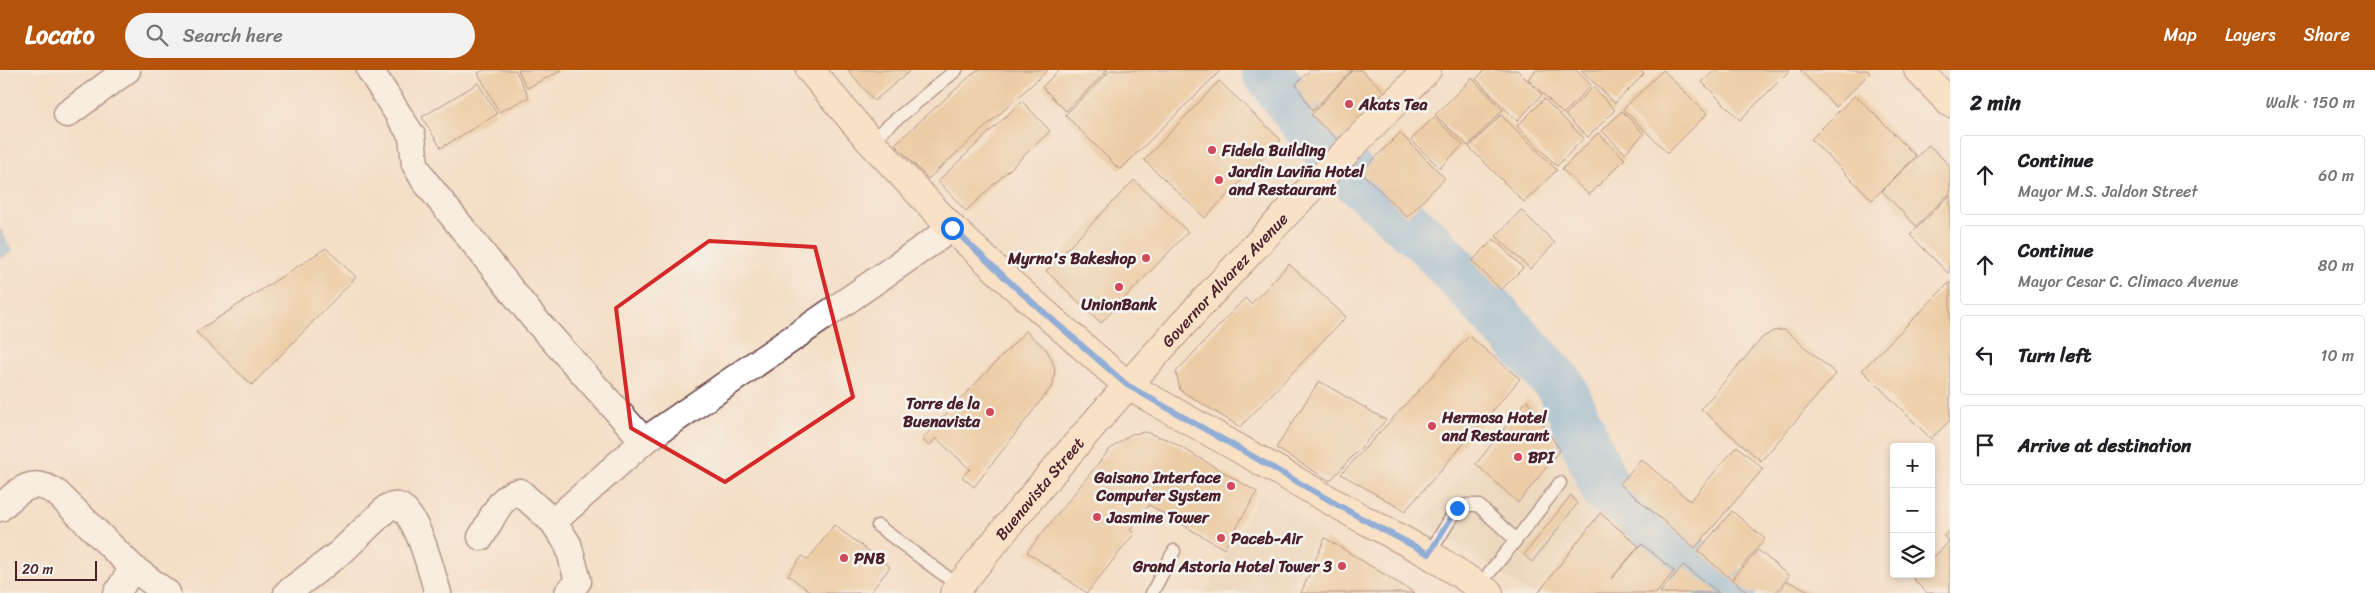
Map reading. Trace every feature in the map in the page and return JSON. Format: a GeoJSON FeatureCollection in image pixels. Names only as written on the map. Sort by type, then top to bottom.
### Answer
{"type":"FeatureCollection","features":[{"type":"Feature","properties":{"kind":"main road"},"geometry":{"type":"LineString","coordinates":[[810,70],[870,142],[952,228],[1014,286],[1127,385],[1361,518],[1489,583]]}},
{"type":"Feature","properties":{"kind":"main road","name":"Governor Alvarez Avenue"},"geometry":{"type":"LineString","coordinates":[[1127,385],[1344,152],[1428,70]]}},
{"type":"Feature","properties":{"kind":"main road"},"geometry":{"type":"LineString","coordinates":[[1918,70],[1950,103]]}},
{"type":"Feature","properties":{"kind":"main road","name":"Buenavista Street"},"geometry":{"type":"LineString","coordinates":[[957,590],[1127,385]]}},
{"type":"Feature","properties":{"kind":"street"},"geometry":{"type":"LineString","coordinates":[[67,114],[127,70]]}},
{"type":"Feature","properties":{"kind":"street"},"geometry":{"type":"LineString","coordinates":[[370,70],[412,136],[415,164],[424,180],[538,324],[644,441]]}},
{"type":"Feature","properties":{"kind":"street"},"geometry":{"type":"LineString","coordinates":[[553,522],[644,441],[952,228]]}},
{"type":"Feature","properties":{"kind":"street"},"geometry":{"type":"LineString","coordinates":[[0,508],[28,486],[39,484],[47,486],[58,494],[133,568],[167,593]]}},
{"type":"Feature","properties":{"kind":"street"},"geometry":{"type":"LineString","coordinates":[[481,537],[505,498],[511,493],[520,492],[553,522],[568,544],[578,581],[568,593]]}},
{"type":"Feature","properties":{"kind":"street"},"geometry":{"type":"LineString","coordinates":[[287,593],[341,552],[388,507],[396,505],[403,508],[419,534],[438,593]]}},
{"type":"Feature","properties":{"kind":"street"},"geometry":{"type":"LineString","coordinates":[[117,593],[133,568]]}},
{"type":"Feature","properties":{"kind":"lane"},"geometry":{"type":"LineString","coordinates":[[870,142],[956,70]]}},
{"type":"Feature","properties":{"kind":"lane"},"geometry":{"type":"LineString","coordinates":[[1489,583],[1516,540],[1560,482]]}},
{"type":"Feature","properties":{"kind":"lane"},"geometry":{"type":"LineString","coordinates":[[1429,554],[1457,508],[1466,505],[1478,505],[1516,540]]}},
{"type":"Feature","properties":{"kind":"lane"},"geometry":{"type":"LineString","coordinates":[[878,526],[957,590]]}},
{"type":"Feature","properties":{"kind":"lane"},"geometry":{"type":"LineString","coordinates":[[1152,593],[1174,551]]}},
{"type":"Feature","properties":{"kind":"highlighted area"},"geometry":{"type":"Polygon","coordinates":[[[709,241],[815,247],[853,397],[725,482],[631,428],[616,308],[709,241]]]}},
{"type":"Feature","properties":{"kind":"shaded area"},"geometry":{"type":"Polygon","coordinates":[[[1528,396],[1603,502],[1536,593],[1530,593],[1423,522],[1528,396]]]}},
{"type":"Feature","properties":{"kind":"shaded area"},"geometry":{"type":"Polygon","coordinates":[[[1260,493],[1318,531],[1287,593],[1205,593],[1260,493]]]}},
{"type":"Feature","properties":{"kind":"water"},"geometry":{"type":"Polygon","coordinates":[[[0,229],[12,252],[0,258],[0,229]]]}},
{"type":"Feature","properties":{"kind":"building"},"geometry":{"type":"Polygon","coordinates":[[[484,70],[515,70],[529,97],[499,112],[478,73],[484,70]]]}},
{"type":"Feature","properties":{"kind":"building"},"geometry":{"type":"Polygon","coordinates":[[[518,70],[562,70],[527,88],[518,70]]]}},
{"type":"Feature","properties":{"kind":"building"},"geometry":{"type":"Polygon","coordinates":[[[848,70],[911,70],[874,101],[848,70]]]}},
{"type":"Feature","properties":{"kind":"building"},"geometry":{"type":"Polygon","coordinates":[[[977,70],[1048,70],[928,179],[895,144],[977,70]]]}},
{"type":"Feature","properties":{"kind":"building"},"geometry":{"type":"Polygon","coordinates":[[[1059,70],[1108,70],[1066,111],[1042,87],[1059,70]]]}},
{"type":"Feature","properties":{"kind":"building"},"geometry":{"type":"Polygon","coordinates":[[[1111,70],[1221,70],[1120,170],[1065,115],[1111,70]]]}},
{"type":"Feature","properties":{"kind":"building"},"geometry":{"type":"Polygon","coordinates":[[[1310,70],[1352,70],[1312,111],[1296,84],[1310,70]]]}},
{"type":"Feature","properties":{"kind":"building"},"geometry":{"type":"Polygon","coordinates":[[[1353,70],[1361,70],[1385,92],[1340,142],[1311,115],[1353,70]]]}},
{"type":"Feature","properties":{"kind":"building"},"geometry":{"type":"Polygon","coordinates":[[[1485,70],[1517,70],[1542,95],[1517,121],[1476,79],[1485,70]]]}},
{"type":"Feature","properties":{"kind":"building"},"geometry":{"type":"Polygon","coordinates":[[[1536,70],[1576,70],[1591,85],[1563,114],[1528,79],[1536,70]]]}},
{"type":"Feature","properties":{"kind":"building"},"geometry":{"type":"Polygon","coordinates":[[[1581,70],[1640,70],[1644,74],[1615,103],[1581,70]]]}},
{"type":"Feature","properties":{"kind":"building"},"geometry":{"type":"Polygon","coordinates":[[[1663,70],[1707,114],[1668,153],[1623,109],[1663,70]]]}},
{"type":"Feature","properties":{"kind":"building"},"geometry":{"type":"Polygon","coordinates":[[[1715,70],[1790,70],[1740,120],[1702,82],[1715,70]]]}},
{"type":"Feature","properties":{"kind":"building"},"geometry":{"type":"Polygon","coordinates":[[[1800,70],[1867,70],[1870,73],[1836,107],[1800,70]]]}},
{"type":"Feature","properties":{"kind":"building"},"geometry":{"type":"Polygon","coordinates":[[[1472,78],[1503,110],[1468,146],[1435,115],[1472,78]]]}},
{"type":"Feature","properties":{"kind":"building","name":"Fidela Building"},"geometry":{"type":"Polygon","coordinates":[[[1219,81],[1281,140],[1205,218],[1144,160],[1219,81]]]}},
{"type":"Feature","properties":{"kind":"building"},"geometry":{"type":"Polygon","coordinates":[[[478,83],[497,114],[441,148],[422,117],[478,83]]]}},
{"type":"Feature","properties":{"kind":"building"},"geometry":{"type":"Polygon","coordinates":[[[1593,87],[1615,110],[1588,137],[1565,115],[1593,87]]]}},
{"type":"Feature","properties":{"kind":"building"},"geometry":{"type":"Polygon","coordinates":[[[1855,95],[1916,156],[1872,200],[1811,139],[1855,95]]]}},
{"type":"Feature","properties":{"kind":"building"},"geometry":{"type":"Polygon","coordinates":[[[1544,99],[1584,138],[1557,166],[1517,126],[1544,99]]]}},
{"type":"Feature","properties":{"kind":"building"},"geometry":{"type":"Polygon","coordinates":[[[1022,101],[1050,131],[966,211],[938,181],[1022,101]]]}},
{"type":"Feature","properties":{"kind":"building"},"geometry":{"type":"Polygon","coordinates":[[[1622,111],[1644,134],[1625,153],[1602,131],[1622,111]]]}},
{"type":"Feature","properties":{"kind":"building"},"geometry":{"type":"Polygon","coordinates":[[[1501,115],[1557,170],[1524,202],[1469,147],[1501,115]]]}},
{"type":"Feature","properties":{"kind":"building"},"geometry":{"type":"Polygon","coordinates":[[[1434,117],[1463,145],[1440,168],[1411,140],[1434,117]]]}},
{"type":"Feature","properties":{"kind":"building"},"geometry":{"type":"Polygon","coordinates":[[[1400,133],[1445,178],[1407,217],[1361,172],[1400,133]]]}},
{"type":"Feature","properties":{"kind":"building"},"geometry":{"type":"Polygon","coordinates":[[[1598,133],[1625,159],[1589,195],[1562,169],[1598,133]]]}},
{"type":"Feature","properties":{"kind":"building"},"geometry":{"type":"Polygon","coordinates":[[[1929,145],[1950,166],[1950,193],[1916,226],[1882,191],[1929,145]]]}},
{"type":"Feature","properties":{"kind":"building"},"geometry":{"type":"Polygon","coordinates":[[[1134,180],[1188,232],[1101,323],[1046,271],[1134,180]]]}},
{"type":"Feature","properties":{"kind":"building"},"geometry":{"type":"Polygon","coordinates":[[[1950,195],[1950,270],[1948,273],[1910,235],[1950,195]]]}},
{"type":"Feature","properties":{"kind":"building"},"geometry":{"type":"Polygon","coordinates":[[[1521,210],[1555,243],[1530,269],[1496,236],[1521,210]]]}},
{"type":"Feature","properties":{"kind":"building"},"geometry":{"type":"Polygon","coordinates":[[[1494,239],[1523,268],[1501,290],[1472,261],[1494,239]]]}},
{"type":"Feature","properties":{"kind":"building"},"geometry":{"type":"Polygon","coordinates":[[[326,248],[356,277],[252,385],[196,332],[326,248]]]}},
{"type":"Feature","properties":{"kind":"building"},"geometry":{"type":"Polygon","coordinates":[[[1289,264],[1346,317],[1240,427],[1180,390],[1176,372],[1245,298],[1251,304],[1289,264]]]}},
{"type":"Feature","properties":{"kind":"building"},"geometry":{"type":"Polygon","coordinates":[[[1950,282],[1950,420],[1931,439],[1862,370],[1950,282]]]}},
{"type":"Feature","properties":{"kind":"building"},"geometry":{"type":"Polygon","coordinates":[[[1785,330],[1836,374],[1761,461],[1701,409],[1762,338],[1773,331],[1785,330]]]}},
{"type":"Feature","properties":{"kind":"building","name":"Torre de la Buenavista"},"geometry":{"type":"Polygon","coordinates":[[[1026,331],[1046,349],[1051,358],[1055,369],[1053,385],[974,487],[962,477],[970,469],[936,438],[929,446],[922,439],[1026,331]]]}},
{"type":"Feature","properties":{"kind":"building","name":"Hermosa Hotel and Restaurant"},"geometry":{"type":"Polygon","coordinates":[[[1469,336],[1520,379],[1405,511],[1341,474],[1469,336]]]}},
{"type":"Feature","properties":{"kind":"building"},"geometry":{"type":"Polygon","coordinates":[[[1319,381],[1386,420],[1330,481],[1276,448],[1319,381]]]}},
{"type":"Feature","properties":{"kind":"building","name":"BPI"},"geometry":{"type":"Polygon","coordinates":[[[1527,400],[1560,450],[1518,503],[1476,464],[1527,400]]]}},
{"type":"Feature","properties":{"kind":"building","name":"Jasmine Tower"},"geometry":{"type":"Polygon","coordinates":[[[1145,432],[1169,440],[1257,492],[1224,549],[1149,505],[1130,529],[1134,534],[1087,593],[1027,552],[1109,450],[1131,434],[1145,432]]]}},
{"type":"Feature","properties":{"kind":"building"},"geometry":{"type":"Polygon","coordinates":[[[1737,446],[1763,469],[1695,548],[1620,484],[1641,459],[1690,501],[1737,446]]]}},
{"type":"Feature","properties":{"kind":"building"},"geometry":{"type":"Polygon","coordinates":[[[1571,495],[1577,504],[1532,562],[1524,555],[1571,495]]]}},
{"type":"Feature","properties":{"kind":"building"},"geometry":{"type":"Polygon","coordinates":[[[1732,511],[1765,539],[1731,579],[1698,551],[1732,511]]]}},
{"type":"Feature","properties":{"kind":"building"},"geometry":{"type":"Polygon","coordinates":[[[1600,513],[1639,546],[1611,579],[1642,544],[1674,571],[1657,593],[1538,593],[1600,513]]]}},
{"type":"Feature","properties":{"kind":"building","name":"PNB"},"geometry":{"type":"Polygon","coordinates":[[[834,525],[890,567],[870,593],[812,593],[788,575],[802,556],[808,560],[834,525]]]}},
{"type":"Feature","properties":{"kind":"building"},"geometry":{"type":"Polygon","coordinates":[[[1950,530],[1950,593],[1927,593],[1913,579],[1935,578],[1935,556],[1949,542],[1944,536],[1950,530]]]}},
{"type":"Feature","properties":{"kind":"building","name":"Grand Astoria Hotel Tower 3"},"geometry":{"type":"Polygon","coordinates":[[[1325,538],[1415,593],[1301,593],[1325,538]]]}},
{"type":"Feature","properties":{"kind":"building"},"geometry":{"type":"Polygon","coordinates":[[[1758,550],[1789,576],[1775,593],[1748,593],[1733,580],[1758,550]]]}},
{"type":"Feature","properties":{"kind":"building"},"geometry":{"type":"Polygon","coordinates":[[[1683,565],[1719,593],[1660,593],[1683,565]]]}},
{"type":"Feature","properties":{"kind":"building"},"geometry":{"type":"Polygon","coordinates":[[[1787,581],[1814,593],[1778,593],[1787,581]]]}},
{"type":"Feature","properties":{"kind":"waterway"},"geometry":{"type":"LineString","coordinates":[[1266,70],[1312,132],[1351,174],[1431,245],[1561,386],[1607,491],[1731,593]]}},
{"type":"Feature","properties":{"kind":"place","name":"Akats Tea"},"geometry":{"type":"Point","coordinates":[1349,104]}},
{"type":"Feature","properties":{"kind":"place","name":"Fidela Building"},"geometry":{"type":"Point","coordinates":[1212,150]}},
{"type":"Feature","properties":{"kind":"place","name":"Jardin Laviña Hotel and Restaurant"},"geometry":{"type":"Point","coordinates":[1219,180]}},
{"type":"Feature","properties":{"kind":"place","name":"Myrna's Bakeshop"},"geometry":{"type":"Point","coordinates":[1146,258]}},
{"type":"Feature","properties":{"kind":"place","name":"UnionBank"},"geometry":{"type":"Point","coordinates":[1119,287]}},
{"type":"Feature","properties":{"kind":"place","name":"Torre de la Buenavista"},"geometry":{"type":"Point","coordinates":[990,412]}},
{"type":"Feature","properties":{"kind":"place","name":"Hermosa Hotel and Restaurant"},"geometry":{"type":"Point","coordinates":[1432,426]}},
{"type":"Feature","properties":{"kind":"place","name":"BPI"},"geometry":{"type":"Point","coordinates":[1518,457]}},
{"type":"Feature","properties":{"kind":"place","name":"Gaisano Interface Computer System"},"geometry":{"type":"Point","coordinates":[1231,486]}},
{"type":"Feature","properties":{"kind":"place","name":"Jasmine Tower"},"geometry":{"type":"Point","coordinates":[1097,517]}},
{"type":"Feature","properties":{"kind":"place","name":"Paceb-Air"},"geometry":{"type":"Point","coordinates":[1221,538]}},
{"type":"Feature","properties":{"kind":"place","name":"PNB"},"geometry":{"type":"Point","coordinates":[844,558]}},
{"type":"Feature","properties":{"kind":"place","name":"Grand Astoria Hotel Tower 3"},"geometry":{"type":"Point","coordinates":[1342,566]}},
{"type":"Feature","properties":{"kind":"route"},"geometry":{"type":"LineString","coordinates":[[952,228],[1014,286],[1127,385],[1361,518],[1429,554],[1457,508]]}}]}
